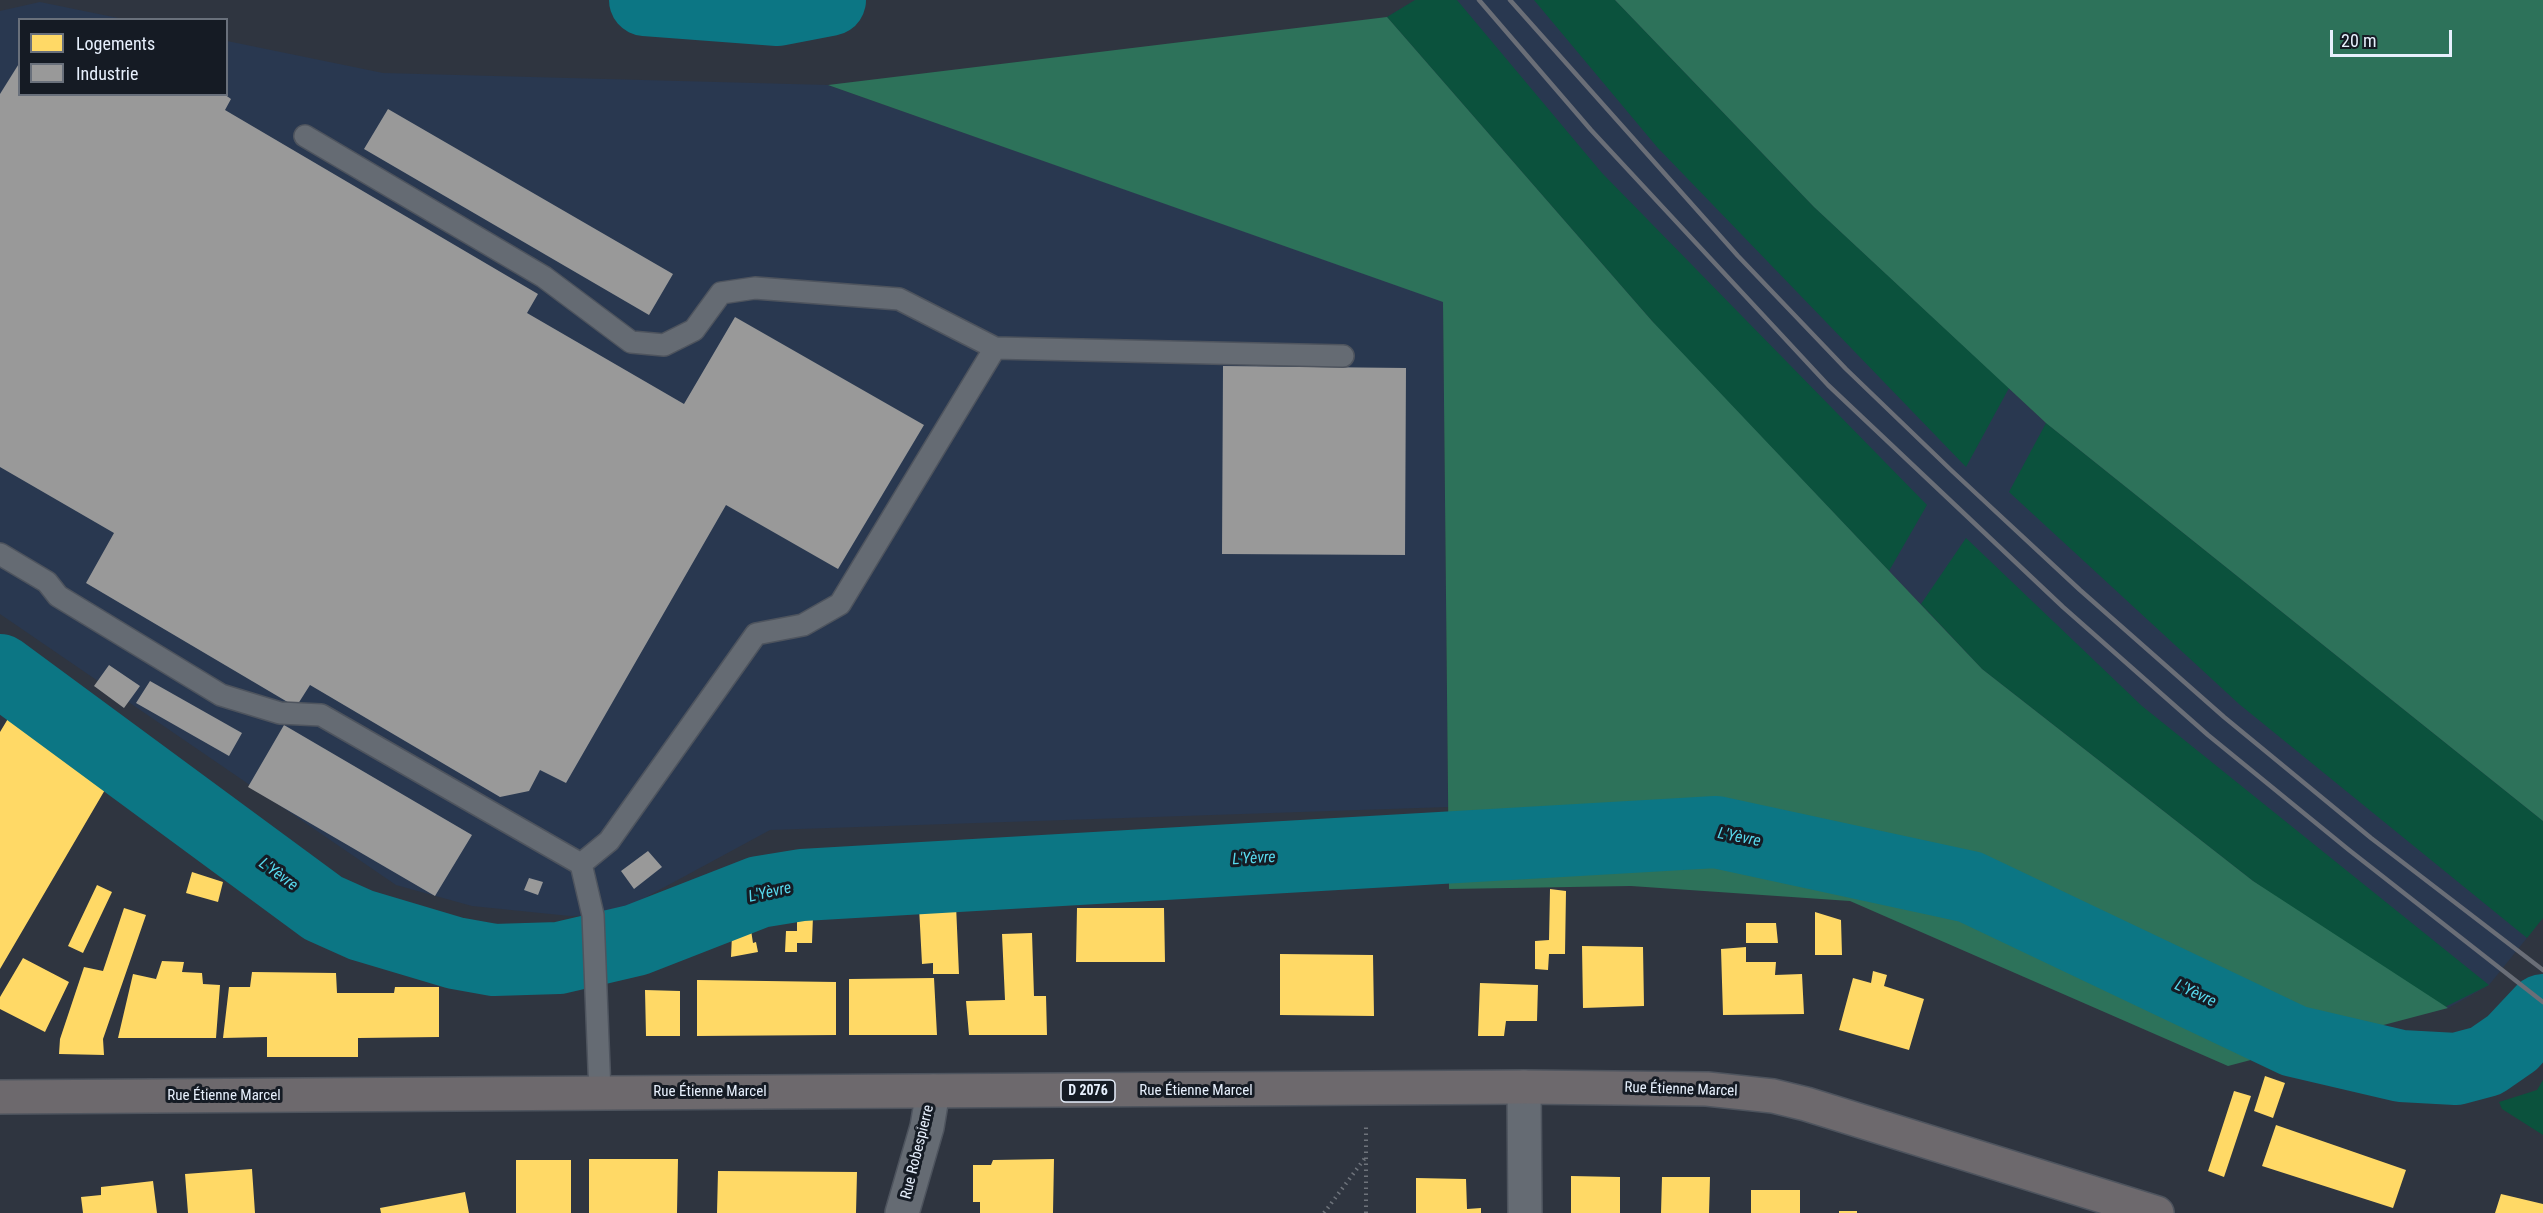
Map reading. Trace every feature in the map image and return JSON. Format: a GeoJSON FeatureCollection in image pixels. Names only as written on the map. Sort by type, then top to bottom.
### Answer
{"type":"FeatureCollection","features":[{"type":"Feature","properties":{"kind":"main road","name":"Rue Étienne Marcel"},"geometry":{"type":"LineString","coordinates":[[0,1097],[1524,1087],[1707,1089],[1773,1096],[1806,1104],[2157,1213]]}},
{"type":"Feature","properties":{"kind":"street"},"geometry":{"type":"LineString","coordinates":[[1524,1087],[1525,1213]]}},
{"type":"Feature","properties":{"kind":"street","name":"Rue Robespierre"},"geometry":{"type":"LineString","coordinates":[[902,1213],[927,1127],[933,1091]]}},
{"type":"Feature","properties":{"kind":"lane"},"geometry":{"type":"LineString","coordinates":[[305,136],[544,277],[631,342],[664,345],[694,330],[721,293],[755,288],[899,299],[995,348],[1343,356]]}},
{"type":"Feature","properties":{"kind":"lane"},"geometry":{"type":"LineString","coordinates":[[581,864],[609,841],[756,634],[803,625],[840,604],[995,348]]}},
{"type":"Feature","properties":{"kind":"lane"},"geometry":{"type":"LineString","coordinates":[[0,554],[47,582],[58,596],[221,694],[280,712],[321,715],[581,864],[593,915],[600,1093]]}},
{"type":"Feature","properties":{"kind":"path"},"geometry":{"type":"LineString","coordinates":[[1365,1213],[1366,1089]]}},
{"type":"Feature","properties":{"kind":"path"},"geometry":{"type":"LineString","coordinates":[[1324,1213],[1366,1158]]}},
{"type":"Feature","properties":{"kind":"shaded area"},"geometry":{"type":"Polygon","coordinates":[[[1415,0],[1615,0],[1814,207],[2046,423],[2543,821],[2543,918],[2489,985],[2448,1008],[2253,881],[1982,669],[1652,321],[1387,17],[1415,0]]]}},
{"type":"Feature","properties":{"kind":"shaded area"},"geometry":{"type":"Polygon","coordinates":[[[40,2],[118,18],[18,18],[18,96],[228,96],[228,41],[383,73],[828,85],[1443,301],[1448,807],[770,830],[613,915],[570,916],[472,906],[396,885],[0,614],[0,11],[40,2]]]}},
{"type":"Feature","properties":{"kind":"green space"},"geometry":{"type":"Polygon","coordinates":[[[1415,0],[1457,0],[1602,173],[1927,505],[1889,571],[1659,329],[1387,17],[1415,0]]]}},
{"type":"Feature","properties":{"kind":"green space"},"geometry":{"type":"Polygon","coordinates":[[[1534,0],[1615,0],[1814,207],[2009,388],[1966,467],[1657,147],[1534,0]]]}},
{"type":"Feature","properties":{"kind":"green space"},"geometry":{"type":"Polygon","coordinates":[[[1615,0],[2543,0],[2543,821],[2046,423],[1814,207],[1615,0]]]}},
{"type":"Feature","properties":{"kind":"green space"},"geometry":{"type":"Polygon","coordinates":[[[1387,17],[1652,321],[1982,669],[2253,881],[2448,1008],[2228,1066],[1850,901],[1631,886],[1449,889],[1443,302],[828,85],[1387,17]]]}},
{"type":"Feature","properties":{"kind":"green space"},"geometry":{"type":"Polygon","coordinates":[[[2046,423],[2543,821],[2543,918],[2527,938],[2239,704],[2009,492],[2046,423]]]}},
{"type":"Feature","properties":{"kind":"green space"},"geometry":{"type":"Polygon","coordinates":[[[1966,538],[2142,706],[2489,985],[2439,1010],[2253,881],[1982,669],[1921,604],[1966,538]]]}},
{"type":"Feature","properties":{"kind":"green space"},"geometry":{"type":"Polygon","coordinates":[[[2543,1080],[2543,1135],[2502,1109],[2499,1102],[2537,1090],[2543,1080]]]}},
{"type":"Feature","properties":{"kind":"building: Logements"},"geometry":{"type":"Polygon","coordinates":[[[9,717],[109,783],[0,969],[0,732],[9,717]]]}},
{"type":"Feature","properties":{"kind":"building: Logements"},"geometry":{"type":"Polygon","coordinates":[[[192,872],[223,882],[218,902],[186,893],[192,872]]]}},
{"type":"Feature","properties":{"kind":"building: Logements"},"geometry":{"type":"Polygon","coordinates":[[[97,885],[112,892],[83,953],[68,946],[97,885]]]}},
{"type":"Feature","properties":{"kind":"building: Logements"},"geometry":{"type":"Polygon","coordinates":[[[1550,889],[1566,891],[1565,954],[1549,954],[1548,970],[1535,969],[1535,941],[1549,940],[1550,889]]]}},
{"type":"Feature","properties":{"kind":"building: Logements"},"geometry":{"type":"Polygon","coordinates":[[[956,905],[959,974],[933,974],[933,963],[922,964],[919,907],[956,905]]]}},
{"type":"Feature","properties":{"kind":"building: Logements"},"geometry":{"type":"Polygon","coordinates":[[[124,908],[146,915],[103,1039],[104,1055],[59,1054],[60,1039],[84,967],[103,971],[124,908]]]}},
{"type":"Feature","properties":{"kind":"building: Logements"},"geometry":{"type":"Polygon","coordinates":[[[1077,908],[1164,908],[1165,962],[1076,962],[1077,908]]]}},
{"type":"Feature","properties":{"kind":"building: Logements"},"geometry":{"type":"Polygon","coordinates":[[[1815,912],[1841,920],[1842,955],[1815,955],[1815,912]]]}},
{"type":"Feature","properties":{"kind":"building: Logements"},"geometry":{"type":"Polygon","coordinates":[[[813,916],[812,943],[797,943],[797,952],[785,952],[786,931],[797,931],[797,918],[813,916]]]}},
{"type":"Feature","properties":{"kind":"building: Logements"},"geometry":{"type":"Polygon","coordinates":[[[1746,923],[1776,923],[1778,943],[1746,943],[1746,923]]]}},
{"type":"Feature","properties":{"kind":"building: Logements"},"geometry":{"type":"Polygon","coordinates":[[[751,930],[753,943],[756,942],[758,952],[731,957],[732,935],[751,930]]]}},
{"type":"Feature","properties":{"kind":"building: Logements"},"geometry":{"type":"Polygon","coordinates":[[[1032,933],[1034,996],[1046,996],[1047,1035],[969,1035],[966,1001],[1005,1000],[1002,934],[1032,933]]]}},
{"type":"Feature","properties":{"kind":"building: Logements"},"geometry":{"type":"Polygon","coordinates":[[[1582,946],[1643,947],[1644,1006],[1583,1008],[1582,946]]]}},
{"type":"Feature","properties":{"kind":"building: Logements"},"geometry":{"type":"Polygon","coordinates":[[[1746,947],[1746,962],[1776,962],[1775,975],[1802,974],[1804,1014],[1723,1015],[1721,949],[1746,947]]]}},
{"type":"Feature","properties":{"kind":"building: Logements"},"geometry":{"type":"Polygon","coordinates":[[[1280,954],[1373,955],[1374,1016],[1280,1015],[1280,954]]]}},
{"type":"Feature","properties":{"kind":"building: Logements"},"geometry":{"type":"Polygon","coordinates":[[[23,958],[69,982],[45,1032],[0,1009],[0,997],[23,958]]]}},
{"type":"Feature","properties":{"kind":"building: Logements"},"geometry":{"type":"Polygon","coordinates":[[[162,961],[184,962],[182,972],[202,973],[203,984],[220,985],[216,1038],[118,1038],[133,974],[156,979],[162,961]]]}},
{"type":"Feature","properties":{"kind":"building: Logements"},"geometry":{"type":"Polygon","coordinates":[[[1873,971],[1887,975],[1884,986],[1924,999],[1909,1050],[1839,1030],[1853,978],[1871,983],[1873,971]]]}},
{"type":"Feature","properties":{"kind":"building: Logements"},"geometry":{"type":"Polygon","coordinates":[[[252,972],[336,973],[337,993],[394,993],[395,987],[439,987],[439,1037],[358,1038],[358,1057],[267,1057],[267,1037],[223,1038],[229,987],[250,987],[252,972]]]}},
{"type":"Feature","properties":{"kind":"building: Logements"},"geometry":{"type":"Polygon","coordinates":[[[934,978],[937,1035],[849,1035],[849,979],[934,978]]]}},
{"type":"Feature","properties":{"kind":"building: Logements"},"geometry":{"type":"Polygon","coordinates":[[[697,980],[836,982],[836,1035],[697,1036],[697,980]]]}},
{"type":"Feature","properties":{"kind":"building: Logements"},"geometry":{"type":"Polygon","coordinates":[[[1480,983],[1538,985],[1537,1021],[1506,1021],[1504,1036],[1478,1036],[1480,983]]]}},
{"type":"Feature","properties":{"kind":"building: Logements"},"geometry":{"type":"Polygon","coordinates":[[[645,990],[680,991],[680,1036],[646,1036],[645,990]]]}},
{"type":"Feature","properties":{"kind":"building: Logements"},"geometry":{"type":"Polygon","coordinates":[[[2265,1076],[2285,1083],[2273,1118],[2254,1111],[2265,1076]]]}},
{"type":"Feature","properties":{"kind":"building: Logements"},"geometry":{"type":"Polygon","coordinates":[[[2234,1091],[2251,1096],[2224,1177],[2208,1171],[2234,1091]]]}},
{"type":"Feature","properties":{"kind":"building: Logements"},"geometry":{"type":"Polygon","coordinates":[[[2276,1125],[2406,1170],[2393,1208],[2262,1166],[2276,1125]]]}},
{"type":"Feature","properties":{"kind":"building: Logements"},"geometry":{"type":"Polygon","coordinates":[[[589,1159],[678,1159],[677,1213],[589,1213],[589,1159]]]}},
{"type":"Feature","properties":{"kind":"building: Logements"},"geometry":{"type":"Polygon","coordinates":[[[1054,1159],[1053,1213],[980,1213],[980,1202],[973,1202],[973,1165],[991,1165],[993,1160],[1054,1159]]]}},
{"type":"Feature","properties":{"kind":"building: Logements"},"geometry":{"type":"Polygon","coordinates":[[[516,1160],[571,1160],[571,1213],[516,1213],[516,1160]]]}},
{"type":"Feature","properties":{"kind":"building: Logements"},"geometry":{"type":"Polygon","coordinates":[[[252,1169],[255,1213],[188,1213],[185,1174],[252,1169]]]}},
{"type":"Feature","properties":{"kind":"building: Logements"},"geometry":{"type":"Polygon","coordinates":[[[718,1171],[857,1172],[856,1213],[717,1213],[718,1171]]]}},
{"type":"Feature","properties":{"kind":"building: Logements"},"geometry":{"type":"Polygon","coordinates":[[[1571,1176],[1620,1177],[1620,1213],[1571,1213],[1571,1176]]]}},
{"type":"Feature","properties":{"kind":"building: Logements"},"geometry":{"type":"Polygon","coordinates":[[[1662,1177],[1710,1177],[1709,1213],[1661,1213],[1662,1177]]]}},
{"type":"Feature","properties":{"kind":"building: Logements"},"geometry":{"type":"Polygon","coordinates":[[[1416,1178],[1466,1179],[1467,1209],[1481,1208],[1481,1213],[1416,1213],[1416,1178]]]}},
{"type":"Feature","properties":{"kind":"building: Logements"},"geometry":{"type":"Polygon","coordinates":[[[153,1181],[157,1213],[83,1213],[81,1197],[101,1195],[101,1187],[153,1181]]]}},
{"type":"Feature","properties":{"kind":"building: Logements"},"geometry":{"type":"Polygon","coordinates":[[[1751,1190],[1800,1190],[1800,1213],[1751,1213],[1751,1190]]]}},
{"type":"Feature","properties":{"kind":"building: Logements"},"geometry":{"type":"Polygon","coordinates":[[[465,1192],[469,1213],[381,1213],[380,1208],[465,1192]]]}},
{"type":"Feature","properties":{"kind":"building: Logements"},"geometry":{"type":"Polygon","coordinates":[[[2501,1194],[2543,1204],[2543,1213],[2495,1213],[2501,1194]]]}},
{"type":"Feature","properties":{"kind":"building: Logements"},"geometry":{"type":"Polygon","coordinates":[[[1839,1211],[1857,1211],[1857,1213],[1839,1213],[1839,1211]]]}},
{"type":"Feature","properties":{"kind":"building: Industrie"},"geometry":{"type":"Polygon","coordinates":[[[18,65],[18,96],[227,96],[231,99],[225,110],[538,294],[527,313],[684,404],[735,317],[924,425],[838,569],[726,505],[566,783],[540,770],[529,791],[500,797],[310,685],[296,707],[86,583],[114,533],[0,467],[0,94],[18,65]]]}},
{"type":"Feature","properties":{"kind":"building: Industrie"},"geometry":{"type":"Polygon","coordinates":[[[388,109],[673,274],[649,315],[364,149],[388,109]]]}},
{"type":"Feature","properties":{"kind":"building: Industrie"},"geometry":{"type":"Polygon","coordinates":[[[1223,366],[1406,368],[1405,555],[1222,554],[1223,366]]]}},
{"type":"Feature","properties":{"kind":"building: Industrie"},"geometry":{"type":"Polygon","coordinates":[[[109,665],[140,686],[124,708],[94,686],[109,665]]]}},
{"type":"Feature","properties":{"kind":"building: Industrie"},"geometry":{"type":"Polygon","coordinates":[[[150,681],[242,733],[229,756],[136,703],[150,681]]]}},
{"type":"Feature","properties":{"kind":"building: Industrie"},"geometry":{"type":"Polygon","coordinates":[[[284,725],[472,835],[435,896],[248,787],[284,725]]]}},
{"type":"Feature","properties":{"kind":"building: Industrie"},"geometry":{"type":"Polygon","coordinates":[[[648,851],[662,867],[634,889],[621,871],[648,851]]]}},
{"type":"Feature","properties":{"kind":"building: Industrie"},"geometry":{"type":"Polygon","coordinates":[[[529,878],[543,882],[538,895],[524,890],[529,878]]]}},
{"type":"Feature","properties":{"kind":"waterway","name":"L'Yèvre"},"geometry":{"type":"LineString","coordinates":[[645,0],[778,10],[830,0]]}},
{"type":"Feature","properties":{"kind":"waterway","name":"L'Yèvre"},"geometry":{"type":"LineString","coordinates":[[0,670],[323,908],[361,925],[455,953],[494,960],[559,958],[636,940],[759,892],[802,885],[1716,832],[1970,887],[2294,1041],[2401,1066],[2456,1069],[2486,1061],[2512,1043],[2543,1010]]}},
{"type":"Feature","properties":{"kind":"railway"},"geometry":{"type":"LineString","coordinates":[[1479,0],[1591,130],[1828,385],[2063,607],[2208,735],[2349,850],[2543,1002]]}},
{"type":"Feature","properties":{"kind":"railway"},"geometry":{"type":"LineString","coordinates":[[1510,0],[1738,256],[1846,369],[1952,471],[2080,590],[2224,717],[2371,838],[2543,970]]}}]}
